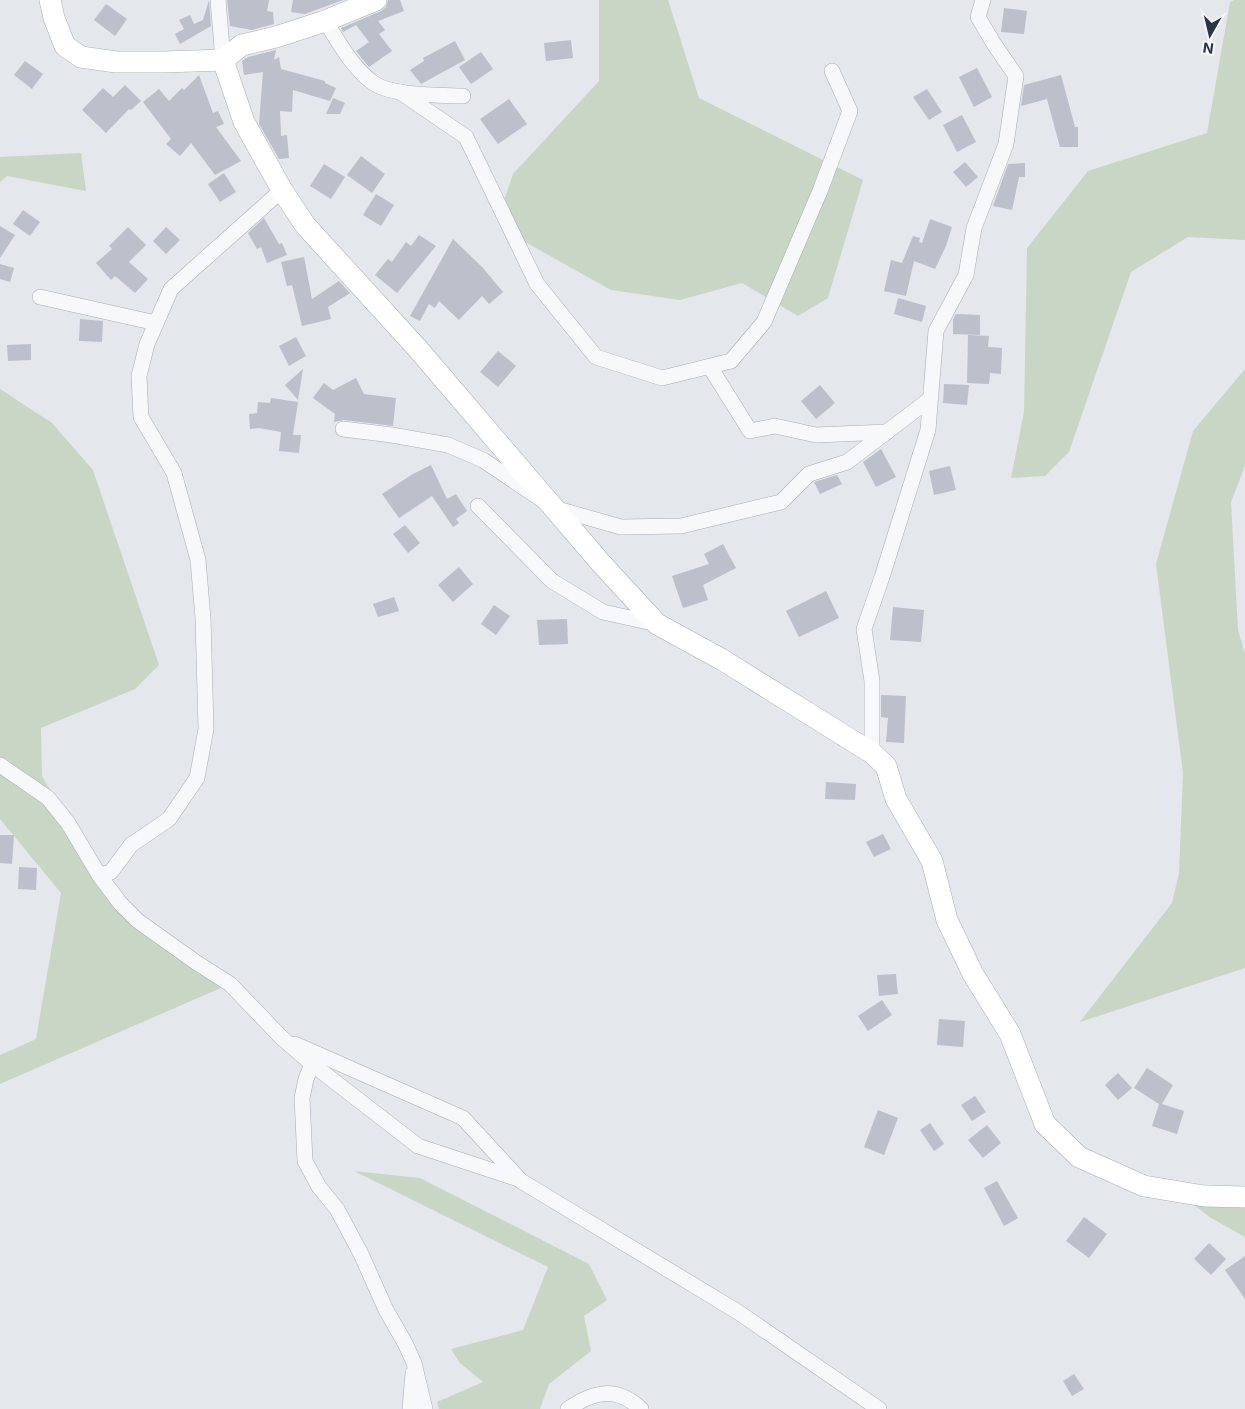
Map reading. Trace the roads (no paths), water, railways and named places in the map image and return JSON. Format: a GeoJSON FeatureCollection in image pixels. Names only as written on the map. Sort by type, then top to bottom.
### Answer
{"type":"FeatureCollection","features":[{"type":"Feature","properties":{"kind":"street"},"geometry":{"type":"LineString","coordinates":[[50,0],[54,18],[65,46],[81,57],[116,62],[223,60],[242,46],[325,21],[376,0]]}},
{"type":"Feature","properties":{"kind":"street"},"geometry":{"type":"LineString","coordinates":[[218,0],[223,60],[244,122],[282,190],[305,225],[418,348],[600,562],[657,624]]}},
{"type":"Feature","properties":{"kind":"street"},"geometry":{"type":"LineString","coordinates":[[872,753],[872,681],[864,629],[928,430],[936,331],[966,275],[974,228],[1006,144],[1016,76],[978,17],[983,0]]}},
{"type":"Feature","properties":{"kind":"street"},"geometry":{"type":"LineString","coordinates":[[325,21],[355,66],[373,83],[400,92],[463,96]]}},
{"type":"Feature","properties":{"kind":"street"},"geometry":{"type":"LineString","coordinates":[[400,92],[466,137],[537,284],[596,357],[662,378],[731,361],[764,322],[816,200],[850,111],[832,71]]}},
{"type":"Feature","properties":{"kind":"street"},"geometry":{"type":"LineString","coordinates":[[99,875],[111,872],[131,845],[169,819],[197,778],[206,729],[203,618],[198,560],[174,473],[141,417],[139,376],[147,344],[171,289],[282,190]]}},
{"type":"Feature","properties":{"kind":"street"},"geometry":{"type":"LineString","coordinates":[[40,297],[156,323]]}},
{"type":"Feature","properties":{"kind":"street"},"geometry":{"type":"LineString","coordinates":[[710,366],[750,431],[775,426],[816,435],[887,432]]}},
{"type":"Feature","properties":{"kind":"street"},"geometry":{"type":"LineString","coordinates":[[343,429],[392,434],[448,445],[483,460],[554,508],[621,527],[682,526],[781,502],[809,474],[847,462],[930,399]]}},
{"type":"Feature","properties":{"kind":"street"},"geometry":{"type":"LineString","coordinates":[[478,506],[552,581],[604,612],[657,624],[721,660],[872,753],[886,766],[896,799],[932,861],[947,920],[972,974],[1010,1034],[1045,1124],[1079,1157],[1144,1186],[1204,1196],[1245,1197]]}},
{"type":"Feature","properties":{"kind":"street"},"geometry":{"type":"LineString","coordinates":[[0,765],[48,798],[68,823],[99,875],[120,903],[138,921],[230,984],[280,1037],[418,1146],[521,1180],[738,1312],[879,1409]]}},
{"type":"Feature","properties":{"kind":"street"},"geometry":{"type":"LineString","coordinates":[[280,1037],[463,1118],[521,1180]]}},
{"type":"Feature","properties":{"kind":"street"},"geometry":{"type":"LineString","coordinates":[[312,1064],[302,1098],[305,1161],[319,1187],[337,1209],[361,1254],[386,1310],[405,1342],[414,1362],[425,1409]]}},
{"type":"Feature","properties":{"kind":"street"},"geometry":{"type":"LineString","coordinates":[[410,1409],[414,1362]]}},
{"type":"Feature","properties":{"kind":"street"},"geometry":{"type":"LineString","coordinates":[[568,1409],[591,1396],[602,1393],[616,1394],[631,1400],[641,1409]]}}]}
